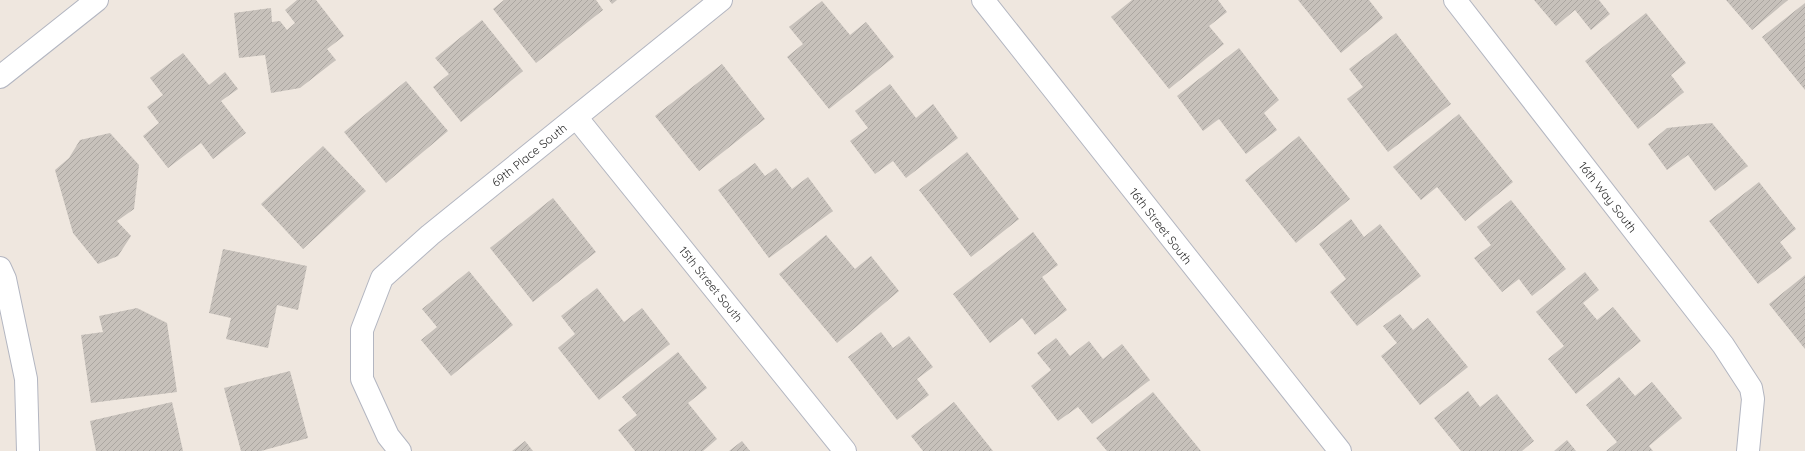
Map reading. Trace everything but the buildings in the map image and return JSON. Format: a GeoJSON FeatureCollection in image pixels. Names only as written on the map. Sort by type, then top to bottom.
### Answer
{"type":"FeatureCollection","features":[{"type":"Feature","properties":{"kind":"street"},"geometry":{"type":"LineString","coordinates":[[0,77],[97,0]]}},
{"type":"Feature","properties":{"kind":"street","name":"69th Place South"},"geometry":{"type":"LineString","coordinates":[[400,451],[388,436],[362,378],[362,330],[382,278],[430,235],[721,0]]}},
{"type":"Feature","properties":{"kind":"street","name":"16th Street South"},"geometry":{"type":"LineString","coordinates":[[983,0],[1340,451]]}},
{"type":"Feature","properties":{"kind":"street","name":"16th Way South"},"geometry":{"type":"LineString","coordinates":[[1455,0],[1723,345],[1751,388],[1753,399],[1748,451]]}},
{"type":"Feature","properties":{"kind":"street","name":"15th Street South"},"geometry":{"type":"LineString","coordinates":[[576,117],[845,451]]}},
{"type":"Feature","properties":{"kind":"street"},"geometry":{"type":"LineString","coordinates":[[0,268],[5,279],[26,379],[28,451]]}}]}
